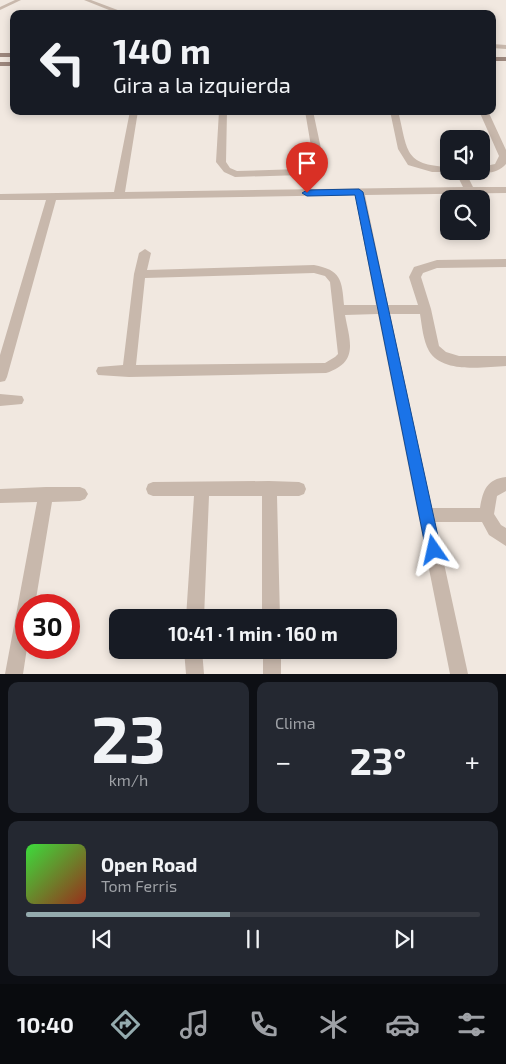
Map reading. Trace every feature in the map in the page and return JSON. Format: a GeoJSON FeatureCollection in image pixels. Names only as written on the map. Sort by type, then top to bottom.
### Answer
{"type":"FeatureCollection","features":[{"type":"Feature","properties":{"kind":"street"},"geometry":{"type":"LineString","coordinates":[[120,195],[133,115]]}},
{"type":"Feature","properties":{"kind":"street"},"geometry":{"type":"LineString","coordinates":[[223,115],[221,162],[223,167],[235,174],[302,172],[316,165],[318,158],[310,115]]}},
{"type":"Feature","properties":{"kind":"street"},"geometry":{"type":"LineString","coordinates":[[395,115],[408,160],[419,169],[440,170]]}},
{"type":"Feature","properties":{"kind":"street"},"geometry":{"type":"LineString","coordinates":[[485,115],[504,156],[503,163],[490,170]]}},
{"type":"Feature","properties":{"kind":"street"},"geometry":{"type":"LineString","coordinates":[[271,173],[272,193]]}},
{"type":"Feature","properties":{"kind":"street"},"geometry":{"type":"LineString","coordinates":[[464,180],[469,190]]}},
{"type":"Feature","properties":{"kind":"street"},"geometry":{"type":"LineString","coordinates":[[490,190],[506,190]]}},
{"type":"Feature","properties":{"kind":"street"},"geometry":{"type":"LineString","coordinates":[[0,196],[440,191]]}},
{"type":"Feature","properties":{"kind":"street"},"geometry":{"type":"LineString","coordinates":[[359,192],[459,674]]}},
{"type":"Feature","properties":{"kind":"street"},"geometry":{"type":"LineString","coordinates":[[0,376],[52,196]]}},
{"type":"Feature","properties":{"kind":"street"},"geometry":{"type":"LineString","coordinates":[[130,372],[140,274],[145,253]]}},
{"type":"Feature","properties":{"kind":"street"},"geometry":{"type":"LineString","coordinates":[[506,264],[437,264],[418,270],[415,276],[434,349],[444,357],[460,362],[506,361]]}},
{"type":"Feature","properties":{"kind":"street"},"geometry":{"type":"LineString","coordinates":[[103,372],[326,368],[340,361],[344,354],[336,284],[333,275],[327,270],[140,274]]}},
{"type":"Feature","properties":{"kind":"street"},"geometry":{"type":"LineString","coordinates":[[338,310],[383,311],[424,309]]}},
{"type":"Feature","properties":{"kind":"street"},"geometry":{"type":"LineString","coordinates":[[0,400],[17,400]]}},
{"type":"Feature","properties":{"kind":"street"},"geometry":{"type":"LineString","coordinates":[[506,484],[498,485],[490,492],[486,515],[495,530],[506,538]]}},
{"type":"Feature","properties":{"kind":"street"},"geometry":{"type":"LineString","coordinates":[[269,488],[271,609]]}},
{"type":"Feature","properties":{"kind":"street"},"geometry":{"type":"LineString","coordinates":[[154,489],[299,489]]}},
{"type":"Feature","properties":{"kind":"street"},"geometry":{"type":"LineString","coordinates":[[195,609],[202,490]]}},
{"type":"Feature","properties":{"kind":"street"},"geometry":{"type":"LineString","coordinates":[[14,674],[46,494]]}},
{"type":"Feature","properties":{"kind":"street"},"geometry":{"type":"LineString","coordinates":[[0,496],[80,494]]}},
{"type":"Feature","properties":{"kind":"street"},"geometry":{"type":"LineString","coordinates":[[427,515],[486,515]]}},
{"type":"Feature","properties":{"kind":"street"},"geometry":{"type":"LineString","coordinates":[[194,659],[194,674]]}},
{"type":"Feature","properties":{"kind":"street"},"geometry":{"type":"LineString","coordinates":[[272,659],[272,674]]}},
{"type":"Feature","properties":{"kind":"lane"},"geometry":{"type":"LineString","coordinates":[[0,9],[19,0]]}},
{"type":"Feature","properties":{"kind":"lane"},"geometry":{"type":"LineString","coordinates":[[86,0],[114,10]]}},
{"type":"Feature","properties":{"kind":"route"},"geometry":{"type":"LineString","coordinates":[[307,193],[359,192],[434,550]]}}]}
